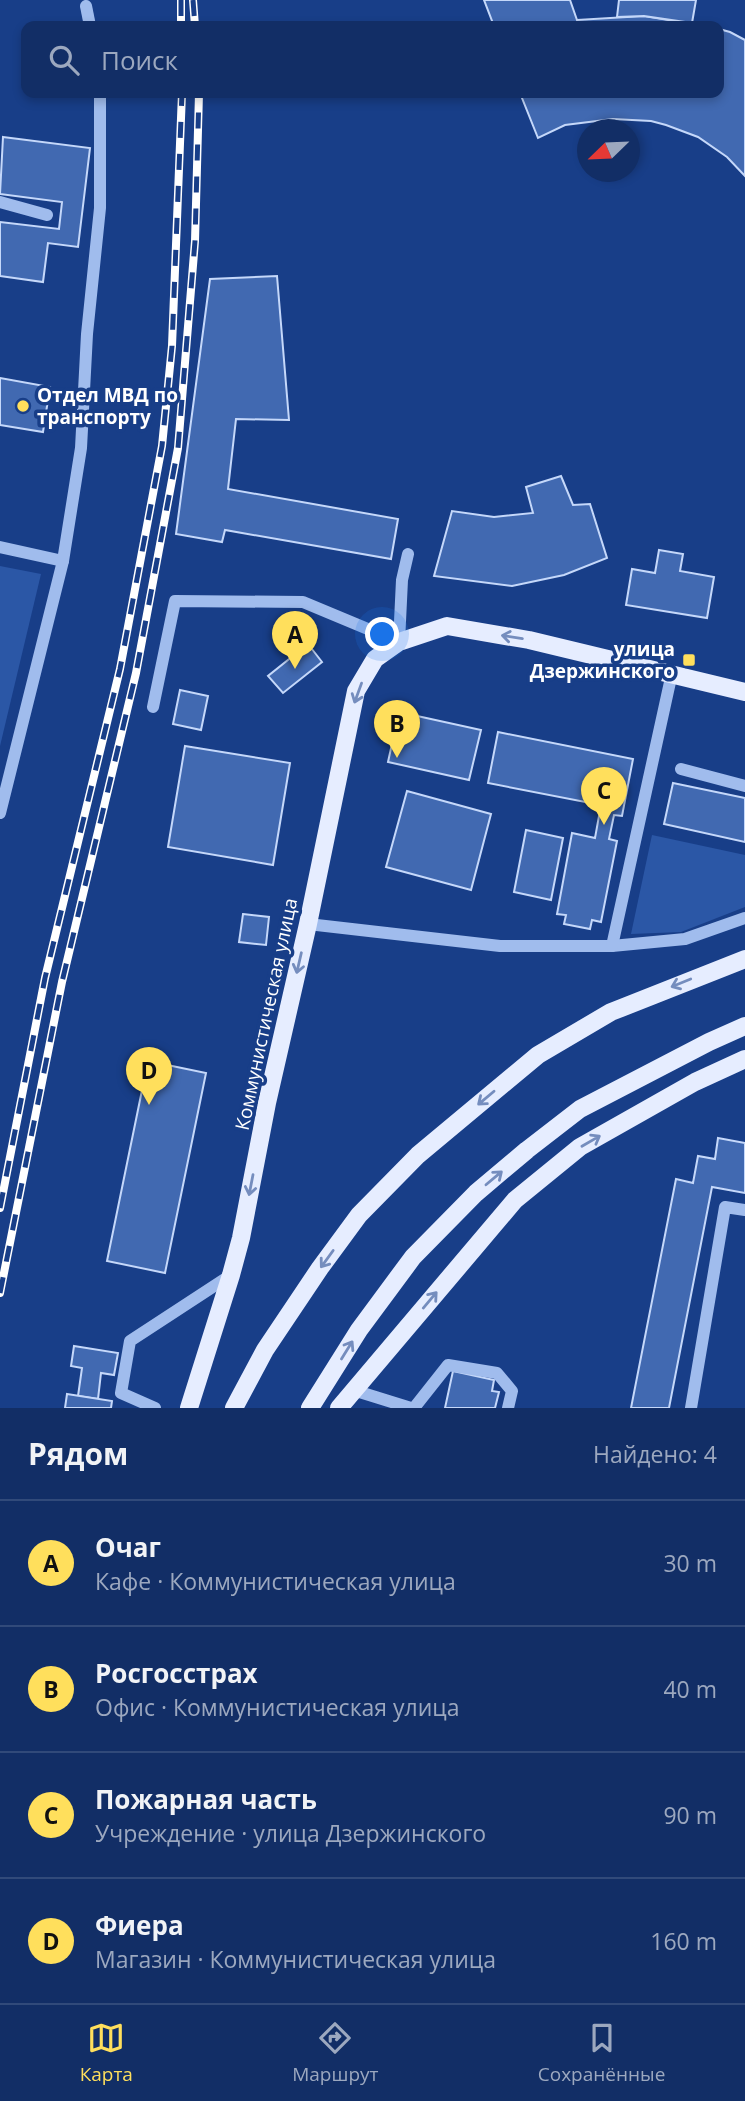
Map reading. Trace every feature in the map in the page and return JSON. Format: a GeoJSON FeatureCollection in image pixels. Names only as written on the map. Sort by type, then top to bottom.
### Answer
{"type":"FeatureCollection","features":[{"type":"Feature","properties":{"kind":"main road"},"geometry":{"type":"LineString","coordinates":[[399,642],[447,626],[529,640],[745,692]]}},
{"type":"Feature","properties":{"kind":"main road","name":"Коммунистическая улица"},"geometry":{"type":"LineString","coordinates":[[189,1408],[231,1275],[356,691],[375,659],[399,642]]}},
{"type":"Feature","properties":{"kind":"main road"},"geometry":{"type":"LineString","coordinates":[[234,1408],[265,1350],[320,1268],[359,1215],[418,1155],[538,1055],[611,1012],[745,959]]}},
{"type":"Feature","properties":{"kind":"main road"},"geometry":{"type":"LineString","coordinates":[[310,1408],[359,1330],[413,1257],[476,1193],[580,1110],[745,1026]]}},
{"type":"Feature","properties":{"kind":"main road"},"geometry":{"type":"LineString","coordinates":[[338,1408],[515,1200],[580,1147],[695,1082],[745,1059]]}},
{"type":"Feature","properties":{"kind":"street"},"geometry":{"type":"LineString","coordinates":[[86,6],[89,21]]}},
{"type":"Feature","properties":{"kind":"street"},"geometry":{"type":"LineString","coordinates":[[0,813],[63,561],[81,448],[87,334],[100,208],[100,98]]}},
{"type":"Feature","properties":{"kind":"street"},"geometry":{"type":"LineString","coordinates":[[0,202],[47,215]]}},
{"type":"Feature","properties":{"kind":"street"},"geometry":{"type":"LineString","coordinates":[[0,547],[63,561]]}},
{"type":"Feature","properties":{"kind":"street"},"geometry":{"type":"LineString","coordinates":[[153,707],[175,601],[303,602],[399,642],[402,580],[408,554]]}},
{"type":"Feature","properties":{"kind":"street"},"geometry":{"type":"LineString","coordinates":[[612,946],[672,673]]}},
{"type":"Feature","properties":{"kind":"street"},"geometry":{"type":"LineString","coordinates":[[681,769],[745,786]]}},
{"type":"Feature","properties":{"kind":"street"},"geometry":{"type":"LineString","coordinates":[[308,924],[500,946],[612,946],[685,939],[745,918]]}},
{"type":"Feature","properties":{"kind":"street"},"geometry":{"type":"LineString","coordinates":[[691,1408],[725,1207],[745,1210]]}},
{"type":"Feature","properties":{"kind":"street"},"geometry":{"type":"LineString","coordinates":[[155,1408],[121,1393],[130,1341],[231,1275]]}},
{"type":"Feature","properties":{"kind":"street"},"geometry":{"type":"LineString","coordinates":[[353,1390],[412,1408],[448,1365],[497,1373],[512,1391],[508,1408]]}},
{"type":"Feature","properties":{"kind":"shaded area"},"geometry":{"type":"Polygon","coordinates":[[[0,566],[41,574],[0,746],[0,566]]]}},
{"type":"Feature","properties":{"kind":"shaded area"},"geometry":{"type":"Polygon","coordinates":[[[652,835],[745,855],[745,907],[681,932],[631,934],[652,835]]]}},
{"type":"Feature","properties":{"kind":"building"},"geometry":{"type":"Polygon","coordinates":[[[484,0],[570,0],[577,20],[644,16],[674,21],[492,21],[484,0]]]}},
{"type":"Feature","properties":{"kind":"building"},"geometry":{"type":"Polygon","coordinates":[[[619,0],[696,0],[692,21],[644,16],[617,17],[619,0]]]}},
{"type":"Feature","properties":{"kind":"building"},"geometry":{"type":"Polygon","coordinates":[[[724,30],[745,40],[745,176],[727,157],[698,137],[666,125],[640,119],[577,119],[577,124],[565,125],[538,138],[522,98],[724,98],[724,30]]]}},
{"type":"Feature","properties":{"kind":"building"},"geometry":{"type":"Polygon","coordinates":[[[3,137],[90,148],[78,247],[48,243],[43,282],[0,276],[0,222],[59,229],[62,202],[0,194],[3,137]]]}},
{"type":"Feature","properties":{"kind":"building"},"geometry":{"type":"Polygon","coordinates":[[[277,276],[289,420],[236,419],[228,489],[398,519],[391,559],[225,530],[222,542],[176,534],[210,279],[277,276]]]}},
{"type":"Feature","properties":{"kind":"building","name":"Отдел МВД по транспорту"},"geometry":{"type":"Polygon","coordinates":[[[0,378],[50,387],[43,432],[0,425],[0,378]]]}},
{"type":"Feature","properties":{"kind":"building"},"geometry":{"type":"Polygon","coordinates":[[[561,476],[573,505],[590,504],[607,558],[564,575],[512,586],[434,576],[452,511],[494,517],[533,513],[526,487],[561,476]]]}},
{"type":"Feature","properties":{"kind":"building"},"geometry":{"type":"Polygon","coordinates":[[[659,550],[683,554],[680,571],[714,577],[707,618],[626,605],[632,569],[655,573],[659,550]]]}},
{"type":"Feature","properties":{"kind":"building"},"geometry":{"type":"Polygon","coordinates":[[[308,644],[322,662],[283,693],[268,676],[308,644]]]}},
{"type":"Feature","properties":{"kind":"building"},"geometry":{"type":"Polygon","coordinates":[[[180,690],[208,696],[201,730],[173,724],[180,690]]]}},
{"type":"Feature","properties":{"kind":"building"},"geometry":{"type":"Polygon","coordinates":[[[399,712],[481,730],[469,780],[388,762],[399,712]]]}},
{"type":"Feature","properties":{"kind":"building"},"geometry":{"type":"Polygon","coordinates":[[[498,732],[633,759],[622,816],[614,815],[609,839],[617,841],[601,922],[592,920],[590,929],[564,924],[566,915],[557,914],[572,833],[595,838],[601,805],[488,783],[498,732]]]}},
{"type":"Feature","properties":{"kind":"building"},"geometry":{"type":"Polygon","coordinates":[[[185,746],[290,763],[273,865],[168,847],[185,746]]]}},
{"type":"Feature","properties":{"kind":"building"},"geometry":{"type":"Polygon","coordinates":[[[673,783],[745,798],[745,842],[664,824],[673,783]]]}},
{"type":"Feature","properties":{"kind":"building"},"geometry":{"type":"Polygon","coordinates":[[[407,791],[491,814],[471,890],[386,867],[407,791]]]}},
{"type":"Feature","properties":{"kind":"building"},"geometry":{"type":"Polygon","coordinates":[[[526,830],[563,838],[551,900],[514,892],[526,830]]]}},
{"type":"Feature","properties":{"kind":"building"},"geometry":{"type":"Polygon","coordinates":[[[243,914],[269,917],[266,945],[239,942],[243,914]]]}},
{"type":"Feature","properties":{"kind":"building"},"geometry":{"type":"Polygon","coordinates":[[[148,1061],[206,1073],[165,1273],[107,1261],[148,1061]]]}},
{"type":"Feature","properties":{"kind":"building"},"geometry":{"type":"Polygon","coordinates":[[[718,1138],[745,1143],[745,1193],[712,1187],[669,1408],[631,1408],[676,1179],[693,1183],[698,1156],[715,1159],[718,1138]]]}},
{"type":"Feature","properties":{"kind":"building"},"geometry":{"type":"Polygon","coordinates":[[[74,1346],[118,1353],[114,1375],[101,1373],[98,1399],[78,1396],[82,1368],[71,1366],[74,1346]]]}},
{"type":"Feature","properties":{"kind":"building"},"geometry":{"type":"Polygon","coordinates":[[[453,1371],[494,1380],[492,1391],[499,1392],[495,1408],[445,1408],[453,1371]]]}},
{"type":"Feature","properties":{"kind":"building"},"geometry":{"type":"Polygon","coordinates":[[[67,1394],[112,1401],[111,1408],[65,1408],[67,1394]]]}},
{"type":"Feature","properties":{"kind":"railway"},"geometry":{"type":"LineString","coordinates":[[181,0],[181,21]]}},
{"type":"Feature","properties":{"kind":"railway"},"geometry":{"type":"LineString","coordinates":[[193,0],[195,21]]}},
{"type":"Feature","properties":{"kind":"railway"},"geometry":{"type":"LineString","coordinates":[[0,1208],[45,978],[120,669],[162,446],[172,346],[182,98]]}},
{"type":"Feature","properties":{"kind":"railway"},"geometry":{"type":"LineString","coordinates":[[0,1293],[62,982],[136,673],[178,448],[195,241],[199,98]]}},
{"type":"Feature","properties":{"kind":"place","name":"Отдел МВД по транспорту"},"geometry":{"type":"Point","coordinates":[23,406]}},
{"type":"Feature","properties":{"kind":"place","name":"улица Дзержинского"},"geometry":{"type":"Point","coordinates":[689,660]}},
{"type":"Feature","properties":{"kind":"place","name":"Очаг"},"geometry":{"type":"Point","coordinates":[295,669]}},
{"type":"Feature","properties":{"kind":"place","name":"Росгосстрах"},"geometry":{"type":"Point","coordinates":[397,758]}},
{"type":"Feature","properties":{"kind":"place","name":"Пожарная часть"},"geometry":{"type":"Point","coordinates":[604,825]}},
{"type":"Feature","properties":{"kind":"place","name":"Фиера"},"geometry":{"type":"Point","coordinates":[149,1105]}}]}
